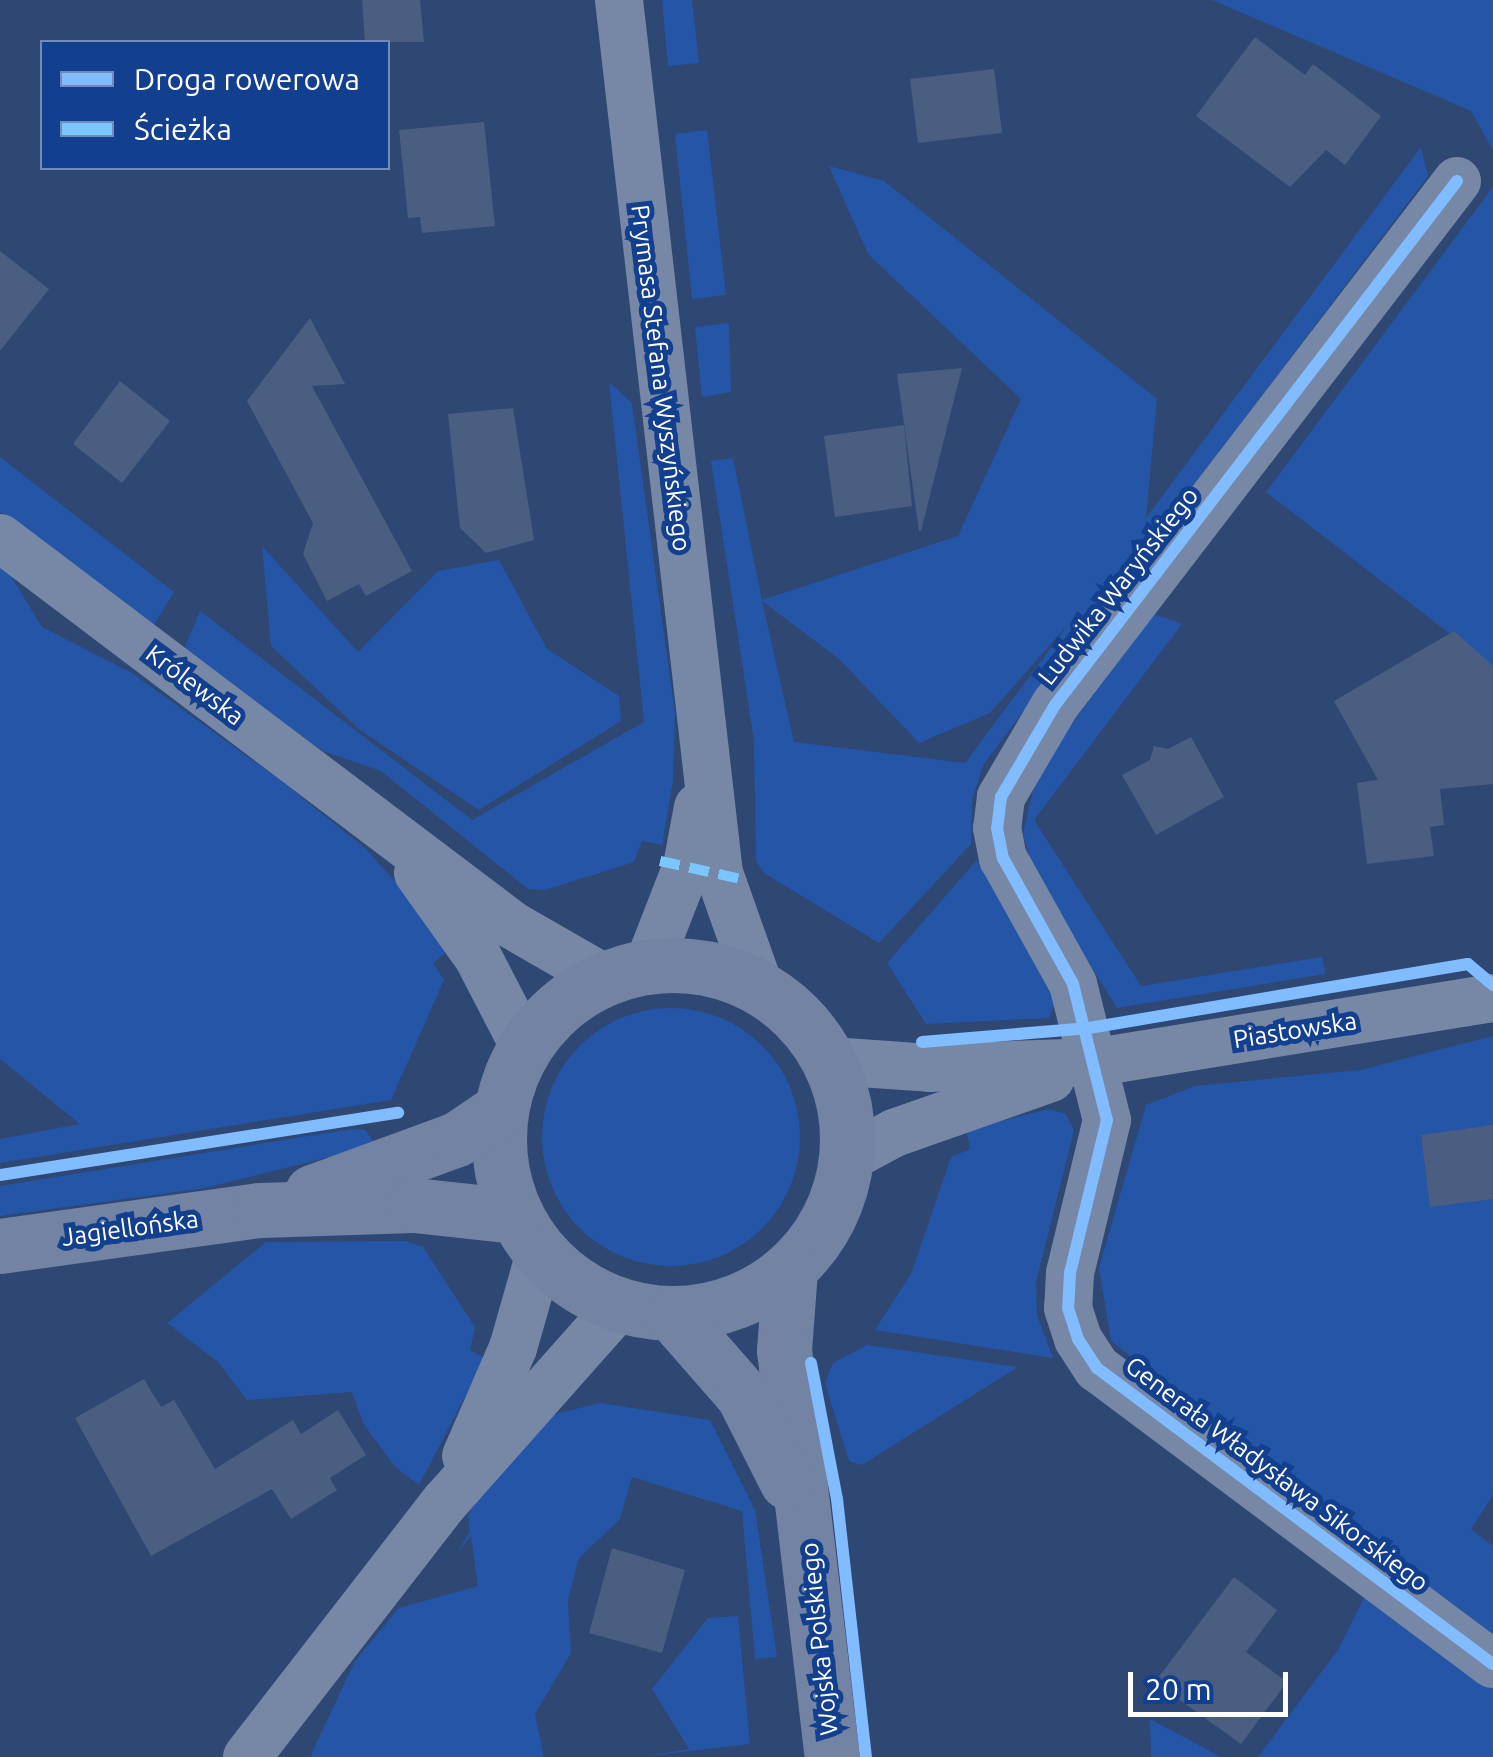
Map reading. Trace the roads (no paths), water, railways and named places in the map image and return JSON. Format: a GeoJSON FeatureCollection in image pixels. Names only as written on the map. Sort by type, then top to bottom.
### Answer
{"type":"FeatureCollection","features":[{"type":"Feature","properties":{"kind":"street","name":"Prymasa Stefana Wyszyńskiego"},"geometry":{"type":"LineString","coordinates":[[619,0],[666,454],[707,754],[719,873],[758,986]]}},
{"type":"Feature","properties":{"kind":"street","name":"Ludwika Waryńskiego"},"geometry":{"type":"LineString","coordinates":[[1097,1062],[1073,984],[1003,858],[1001,798],[1055,705],[1457,181]]}},
{"type":"Feature","properties":{"kind":"street","name":"Królewska"},"geometry":{"type":"LineString","coordinates":[[0,538],[512,925],[626,972]]}},
{"type":"Feature","properties":{"kind":"street","name":"Prymasa Stefana Wyszyńskiego"},"geometry":{"type":"LineString","coordinates":[[626,972],[688,866],[707,754]]}},
{"type":"Feature","properties":{"kind":"street","name":"Królewska"},"geometry":{"type":"LineString","coordinates":[[390,834],[478,957],[524,1044]]}},
{"type":"Feature","properties":{"kind":"street"},"geometry":{"type":"LineString","coordinates":[[686,965],[758,986],[792,1012],[832,1061],[848,1122],[846,1159],[825,1227],[790,1270],[735,1304],[646,1310],[572,1283],[528,1235],[503,1182],[500,1110],[524,1044],[556,1008],[626,972],[686,965]]}},
{"type":"Feature","properties":{"kind":"street","name":"Piastowska"},"geometry":{"type":"LineString","coordinates":[[832,1061],[930,1068],[1097,1062],[1493,998]]}},
{"type":"Feature","properties":{"kind":"street","name":"Piastowska"},"geometry":{"type":"LineString","coordinates":[[846,1159],[894,1133],[1097,1062]]}},
{"type":"Feature","properties":{"kind":"street","name":"Generała Władysława Sikorskiego"},"geometry":{"type":"LineString","coordinates":[[1097,1062],[1107,1120],[1070,1273],[1068,1308],[1097,1368],[1493,1664]]}},
{"type":"Feature","properties":{"kind":"street","name":"Jagiellońska"},"geometry":{"type":"LineString","coordinates":[[260,1210],[457,1139],[500,1110]]}},
{"type":"Feature","properties":{"kind":"street","name":"Jagiellońska"},"geometry":{"type":"LineString","coordinates":[[0,1246],[260,1210],[414,1204],[528,1235]]}},
{"type":"Feature","properties":{"kind":"street"},"geometry":{"type":"LineString","coordinates":[[445,1502],[513,1348],[528,1235]]}},
{"type":"Feature","properties":{"kind":"street","name":"Wojska Polskiego"},"geometry":{"type":"LineString","coordinates":[[790,1270],[784,1350],[832,1757]]}},
{"type":"Feature","properties":{"kind":"street"},"geometry":{"type":"LineString","coordinates":[[247,1757],[445,1502],[646,1310]]}},
{"type":"Feature","properties":{"kind":"street","name":"Wojska Polskiego"},"geometry":{"type":"LineString","coordinates":[[646,1310],[743,1395],[807,1520]]}}]}
